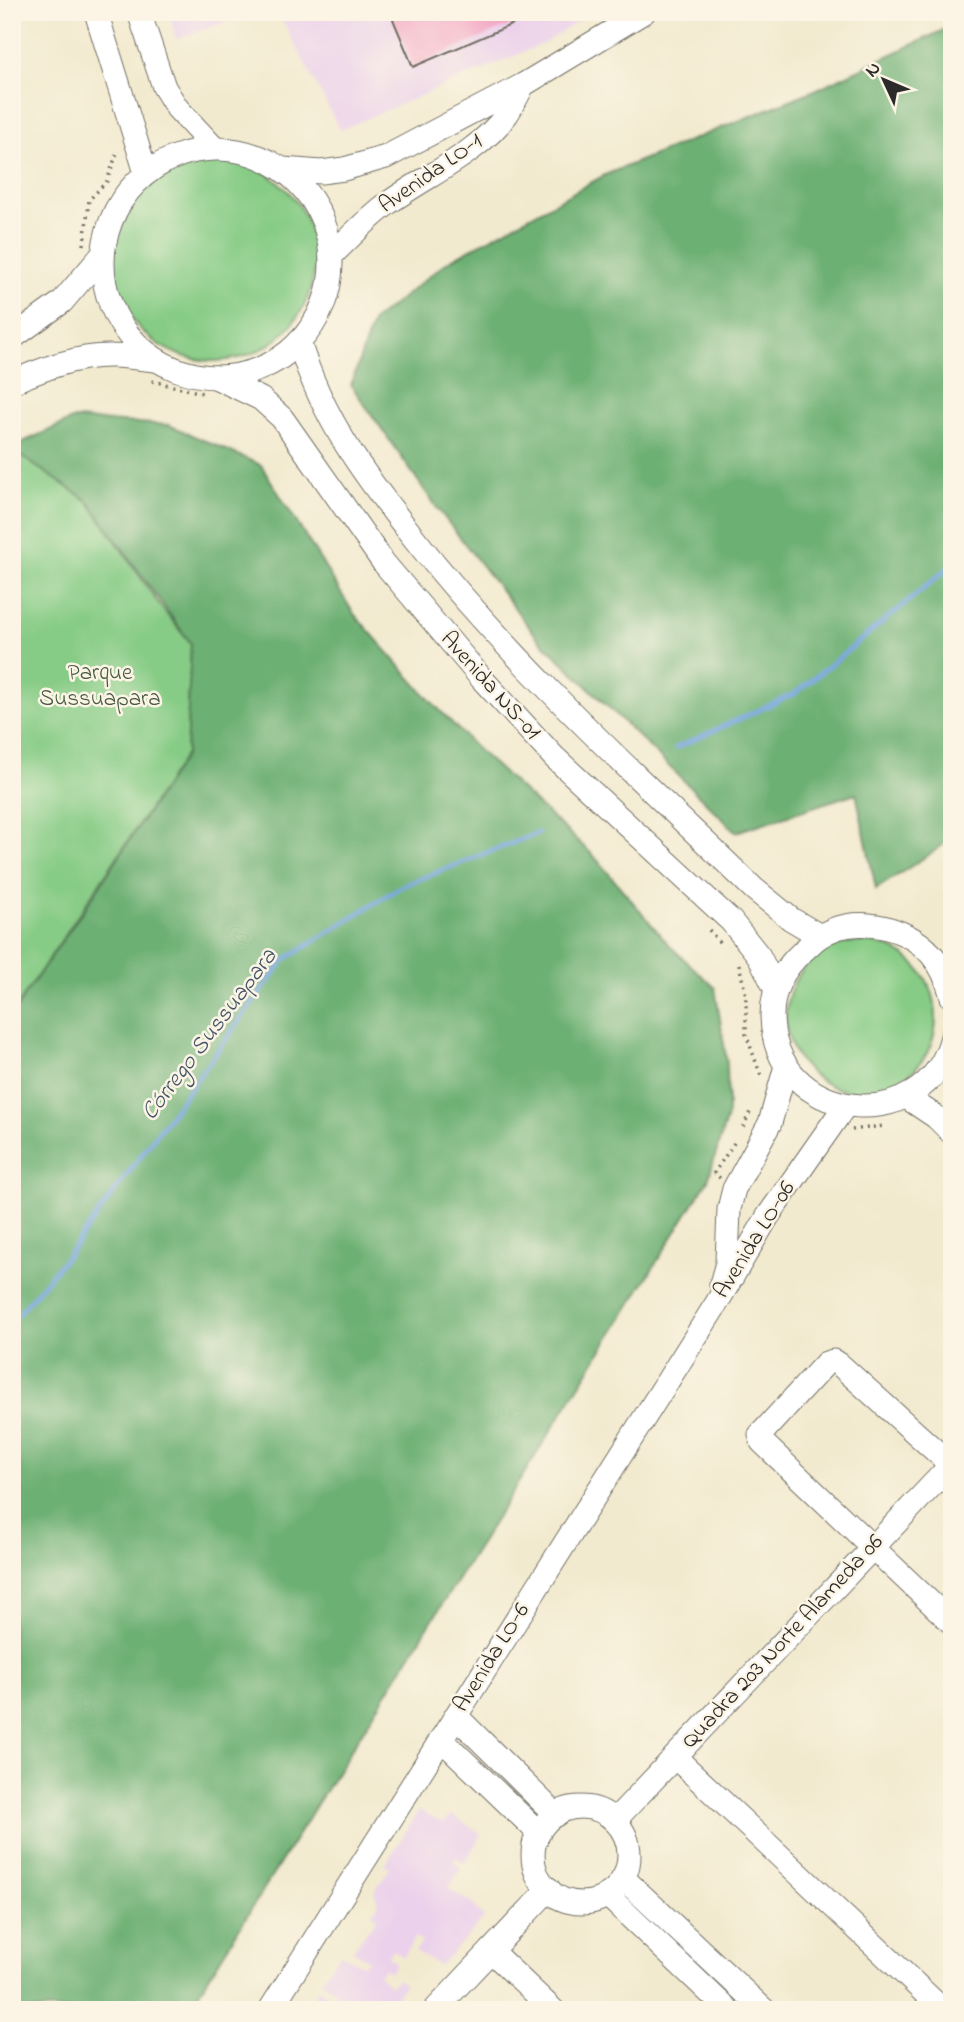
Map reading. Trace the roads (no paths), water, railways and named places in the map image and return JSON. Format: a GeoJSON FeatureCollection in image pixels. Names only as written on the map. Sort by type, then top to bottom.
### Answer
{"type":"FeatureCollection","features":[{"type":"Feature","properties":{"kind":"street"},"geometry":{"type":"LineString","coordinates":[[96,12],[146,173]]}},
{"type":"Feature","properties":{"kind":"street"},"geometry":{"type":"LineString","coordinates":[[139,12],[164,87],[177,108],[214,148]]}},
{"type":"Feature","properties":{"kind":"street","name":"Avenida LO-1"},"geometry":{"type":"LineString","coordinates":[[283,169],[321,172],[344,169],[386,157],[523,85],[644,12]]}},
{"type":"Feature","properties":{"kind":"street","name":"Avenida LO-1"},"geometry":{"type":"LineString","coordinates":[[331,256],[362,223],[388,203],[460,158],[490,133],[508,113],[523,85]]}},
{"type":"Feature","properties":{"kind":"street"},"geometry":{"type":"LineString","coordinates":[[12,338],[62,302],[125,195],[146,173],[173,157],[214,148],[234,149],[264,158],[283,169],[312,198],[326,226],[331,256],[329,288],[318,317],[299,342],[275,361],[213,388],[156,360],[132,340],[114,314],[93,251]]}},
{"type":"Feature","properties":{"kind":"street","name":"Avenida NS-01"},"geometry":{"type":"LineString","coordinates":[[299,342],[310,378],[353,457],[449,583],[538,680],[754,889],[792,919],[820,936]]}},
{"type":"Feature","properties":{"kind":"street"},"geometry":{"type":"LineString","coordinates":[[12,382],[41,370],[82,359],[111,356],[156,360]]}},
{"type":"Feature","properties":{"kind":"street","name":"Avenida NS-01"},"geometry":{"type":"LineString","coordinates":[[213,388],[261,399],[282,418],[383,562],[482,680],[554,757],[731,922],[759,956],[775,988]]}},
{"type":"Feature","properties":{"kind":"street"},"geometry":{"type":"LineString","coordinates":[[951,1046],[926,1082],[906,1097],[876,1107],[845,1106],[811,1092],[786,1066],[774,1036],[772,1014],[775,988],[788,964],[820,936],[849,926],[879,926],[908,936],[931,954],[948,980],[952,997]]}},
{"type":"Feature","properties":{"kind":"street","name":"Avenida LO-06"},"geometry":{"type":"LineString","coordinates":[[715,1306],[727,1263],[729,1209],[734,1189],[770,1123],[786,1066]]}},
{"type":"Feature","properties":{"kind":"street"},"geometry":{"type":"LineString","coordinates":[[906,1097],[936,1117],[952,1133]]}},
{"type":"Feature","properties":{"kind":"street","name":"Avenida LO-06"},"geometry":{"type":"LineString","coordinates":[[715,1306],[768,1216],[845,1106]]}},
{"type":"Feature","properties":{"kind":"street","name":"Avenida LO-6"},"geometry":{"type":"LineString","coordinates":[[270,2010],[715,1306]]}},
{"type":"Feature","properties":{"kind":"street"},"geometry":{"type":"LineString","coordinates":[[951,1464],[839,1364],[830,1361],[760,1435],[762,1442],[952,1623]]}},
{"type":"Feature","properties":{"kind":"street","name":"Quadra 203 Norte Alameda 06"},"geometry":{"type":"LineString","coordinates":[[615,1821],[951,1464]]}},
{"type":"Feature","properties":{"kind":"street"},"geometry":{"type":"LineString","coordinates":[[456,1716],[556,1815]]}},
{"type":"Feature","properties":{"kind":"street"},"geometry":{"type":"LineString","coordinates":[[441,1739],[539,1833]]}},
{"type":"Feature","properties":{"kind":"street"},"geometry":{"type":"LineString","coordinates":[[675,1756],[943,2010]]}},
{"type":"Feature","properties":{"kind":"street"},"geometry":{"type":"LineString","coordinates":[[588,1807],[601,1811],[615,1821],[623,1830],[628,1846],[628,1863],[623,1878],[607,1895],[593,1901],[577,1902],[562,1898],[549,1889],[539,1877],[534,1862],[534,1850],[539,1833],[556,1815],[571,1808],[588,1807]]}},
{"type":"Feature","properties":{"kind":"street"},"geometry":{"type":"LineString","coordinates":[[623,1878],[764,2010]]}},
{"type":"Feature","properties":{"kind":"street"},"geometry":{"type":"LineString","coordinates":[[435,2010],[549,1889]]}},
{"type":"Feature","properties":{"kind":"street"},"geometry":{"type":"LineString","coordinates":[[607,1895],[728,2010]]}},
{"type":"Feature","properties":{"kind":"street"},"geometry":{"type":"LineString","coordinates":[[491,1951],[552,2010]]}},
{"type":"Feature","properties":{"kind":"waterway","name":"Córrego Sussuapara"},"geometry":{"type":"LineString","coordinates":[[676,748],[796,693],[952,565]]}},
{"type":"Feature","properties":{"kind":"waterway","name":"Córrego Sussuapara"},"geometry":{"type":"LineString","coordinates":[[12,1322],[71,1251],[284,960],[402,886],[538,833]]}},
{"type":"Feature","properties":{"kind":"park label","name":"Parque Sussuapara"},"geometry":{"type":"Point","coordinates":[100,686]}}]}
